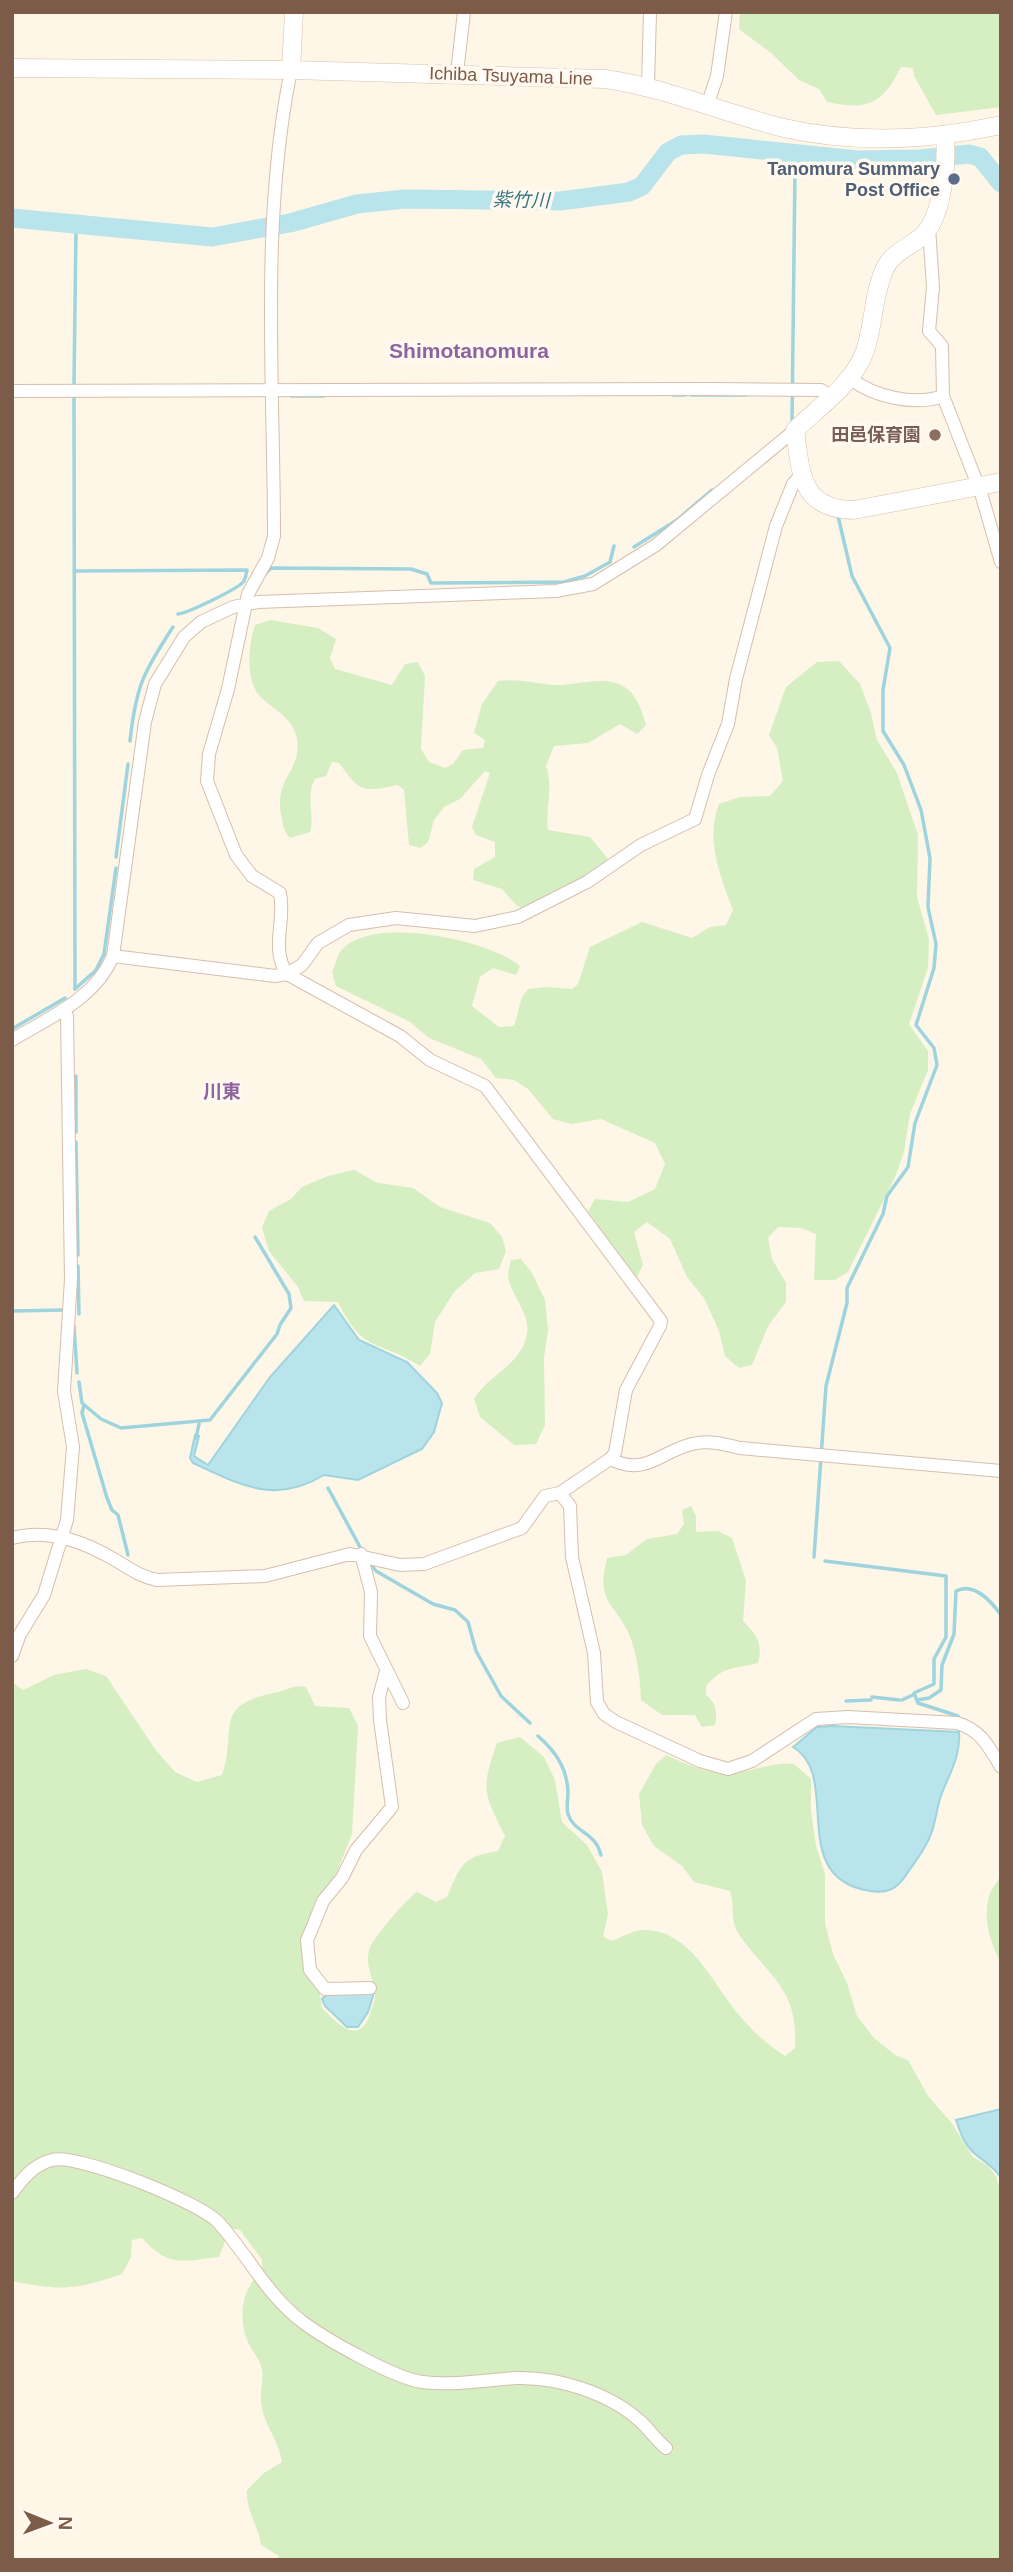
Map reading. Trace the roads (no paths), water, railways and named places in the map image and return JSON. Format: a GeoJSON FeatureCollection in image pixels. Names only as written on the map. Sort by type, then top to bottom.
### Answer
{"type":"FeatureCollection","features":[{"type":"Feature","properties":{"kind":"main road"},"geometry":{"type":"LineString","coordinates":[[291,70],[295,12]]}},
{"type":"Feature","properties":{"kind":"main road","name":"Ichiba Tsuyama Line"},"geometry":{"type":"LineString","coordinates":[[12,68],[457,73],[605,79],[648,85],[757,120],[817,134],[946,143],[1001,125]]}},
{"type":"Feature","properties":{"kind":"main road"},"geometry":{"type":"LineString","coordinates":[[946,143],[945,170],[936,214],[929,228],[897,252],[887,264],[879,283],[865,350],[850,378],[795,430],[801,475],[810,494],[820,502],[842,510],[1001,482]]}},
{"type":"Feature","properties":{"kind":"street"},"geometry":{"type":"LineString","coordinates":[[457,73],[464,12]]}},
{"type":"Feature","properties":{"kind":"street"},"geometry":{"type":"LineString","coordinates":[[648,85],[650,12]]}},
{"type":"Feature","properties":{"kind":"street"},"geometry":{"type":"LineString","coordinates":[[708,103],[717,76],[726,12]]}},
{"type":"Feature","properties":{"kind":"street"},"geometry":{"type":"LineString","coordinates":[[12,1538],[37,1532],[63,1538],[100,1552],[146,1578],[157,1580],[265,1576],[333,1558],[361,1554],[400,1565],[424,1564],[512,1533],[530,1519],[545,1496],[560,1493],[610,1460],[615,1453],[626,1390],[661,1321],[485,1086],[430,1060],[400,1036],[287,974],[278,957],[282,914],[280,893],[252,876],[241,862],[207,781],[209,754],[228,689],[246,603],[272,548],[274,536],[272,216],[282,116],[291,70]]}},
{"type":"Feature","properties":{"kind":"street"},"geometry":{"type":"LineString","coordinates":[[929,228],[933,287],[928,323],[929,331],[942,346],[944,355],[943,396],[978,487],[1001,562]]}},
{"type":"Feature","properties":{"kind":"street"},"geometry":{"type":"LineString","coordinates":[[850,378],[863,387],[912,401],[943,396]]}},
{"type":"Feature","properties":{"kind":"street"},"geometry":{"type":"LineString","coordinates":[[12,391],[709,389],[821,390],[830,396]]}},
{"type":"Feature","properties":{"kind":"street"},"geometry":{"type":"LineString","coordinates":[[12,1040],[96,987],[113,956],[145,722],[152,691],[184,638],[214,614],[246,603],[556,591],[593,584],[656,545],[795,430]]}},
{"type":"Feature","properties":{"kind":"street"},"geometry":{"type":"LineString","coordinates":[[113,956],[275,976],[287,974],[302,965],[318,943],[349,925],[396,918],[475,926],[518,918],[587,882],[641,845],[695,819],[708,775],[728,724],[736,679],[776,526],[793,484],[801,475]]}},
{"type":"Feature","properties":{"kind":"street"},"geometry":{"type":"LineString","coordinates":[[12,1656],[20,1634],[44,1595],[63,1538],[73,1447],[64,1391],[71,1279],[71,1112],[67,1017],[64,1009]]}},
{"type":"Feature","properties":{"kind":"street"},"geometry":{"type":"LineString","coordinates":[[610,1460],[622,1464],[646,1464],[690,1444],[721,1442],[740,1448],[1001,1471]]}},
{"type":"Feature","properties":{"kind":"street"},"geometry":{"type":"LineString","coordinates":[[560,1493],[570,1506],[572,1557],[594,1653],[597,1702],[604,1714],[616,1722],[700,1761],[728,1769],[739,1768],[752,1761],[816,1719],[848,1717],[957,1723],[969,1726],[982,1736],[1001,1767]]}},
{"type":"Feature","properties":{"kind":"street"},"geometry":{"type":"LineString","coordinates":[[361,1554],[371,1592],[370,1636],[402,1703]]}},
{"type":"Feature","properties":{"kind":"street"},"geometry":{"type":"LineString","coordinates":[[386,1671],[379,1697],[380,1720],[394,1821]]}},
{"type":"Feature","properties":{"kind":"street"},"geometry":{"type":"LineString","coordinates":[[370,1988],[325,1989],[310,1970],[307,1940],[323,1901],[342,1878],[356,1850],[392,1807]]}},
{"type":"Feature","properties":{"kind":"street"},"geometry":{"type":"LineString","coordinates":[[12,2193],[27,2173],[55,2159],[76,2160],[176,2196],[217,2222],[271,2294],[304,2323],[395,2373],[425,2382],[550,2379],[568,2384],[630,2413],[666,2448]]}},
{"type":"Feature","properties":{"kind":"water"},"geometry":{"type":"Polygon","coordinates":[[[334,1305],[359,1340],[407,1362],[437,1393],[442,1403],[434,1432],[422,1449],[358,1480],[324,1475],[290,1489],[274,1490],[243,1484],[193,1463],[190,1458],[195,1435],[199,1436],[194,1456],[208,1465],[270,1377],[334,1305]]]}},
{"type":"Feature","properties":{"kind":"water"},"geometry":{"type":"Polygon","coordinates":[[[817,1727],[959,1732],[957,1756],[929,1838],[903,1880],[886,1891],[870,1891],[844,1882],[829,1867],[821,1847],[814,1780],[807,1761],[793,1747],[817,1727]]]}},
{"type":"Feature","properties":{"kind":"water"},"geometry":{"type":"Polygon","coordinates":[[[374,1993],[368,2012],[358,2027],[347,2027],[325,2006],[322,1999],[327,1994],[374,1993]]]}},
{"type":"Feature","properties":{"kind":"water"},"geometry":{"type":"Polygon","coordinates":[[[1001,2109],[1001,2178],[969,2148],[956,2120],[1001,2109]]]}},
{"type":"Feature","properties":{"kind":"waterway","name":"紫竹川"},"geometry":{"type":"LineString","coordinates":[[12,218],[212,237],[290,223],[357,204],[405,199],[560,201],[629,192],[642,186],[668,152],[681,145],[704,144],[857,160],[920,159],[969,154],[980,157],[1001,183]]}},
{"type":"Feature","properties":{"kind":"waterway"},"geometry":{"type":"LineString","coordinates":[[792,422],[795,169]]}},
{"type":"Feature","properties":{"kind":"waterway"},"geometry":{"type":"LineString","coordinates":[[74,383],[76,228]]}},
{"type":"Feature","properties":{"kind":"waterway"},"geometry":{"type":"LineString","coordinates":[[673,395],[685,395]]}},
{"type":"Feature","properties":{"kind":"waterway"},"geometry":{"type":"LineString","coordinates":[[691,395],[746,395]]}},
{"type":"Feature","properties":{"kind":"waterway"},"geometry":{"type":"LineString","coordinates":[[291,396],[324,396]]}},
{"type":"Feature","properties":{"kind":"waterway"},"geometry":{"type":"LineString","coordinates":[[74,398],[75,989]]}},
{"type":"Feature","properties":{"kind":"waterway"},"geometry":{"type":"LineString","coordinates":[[634,547],[677,520],[712,490]]}},
{"type":"Feature","properties":{"kind":"waterway"},"geometry":{"type":"LineString","coordinates":[[814,1557],[826,1386],[847,1303],[847,1288],[883,1214],[887,1196],[908,1167],[915,1123],[937,1065],[934,1048],[916,1025],[934,968],[936,944],[928,907],[930,858],[921,810],[904,765],[883,731],[883,690],[890,648],[852,576],[838,516]]}},
{"type":"Feature","properties":{"kind":"waterway"},"geometry":{"type":"LineString","coordinates":[[265,574],[271,568],[411,569],[427,574],[431,583],[564,582],[585,576],[610,562],[614,546]]}},
{"type":"Feature","properties":{"kind":"waterway"},"geometry":{"type":"LineString","coordinates":[[75,571],[247,570],[244,581],[233,589],[178,614]]}},
{"type":"Feature","properties":{"kind":"waterway"},"geometry":{"type":"LineString","coordinates":[[130,741],[142,681],[173,627]]}},
{"type":"Feature","properties":{"kind":"waterway"},"geometry":{"type":"LineString","coordinates":[[116,857],[128,764]]}},
{"type":"Feature","properties":{"kind":"waterway"},"geometry":{"type":"LineString","coordinates":[[75,989],[96,970],[104,954],[116,868]]}},
{"type":"Feature","properties":{"kind":"waterway"},"geometry":{"type":"LineString","coordinates":[[12,1029],[65,998]]}},
{"type":"Feature","properties":{"kind":"waterway"},"geometry":{"type":"LineString","coordinates":[[76,1076],[76,1132]]}},
{"type":"Feature","properties":{"kind":"waterway"},"geometry":{"type":"LineString","coordinates":[[76,1142],[78,1255]]}},
{"type":"Feature","properties":{"kind":"waterway"},"geometry":{"type":"LineString","coordinates":[[79,1382],[82,1403],[101,1419],[121,1428],[210,1420],[277,1334],[291,1308],[289,1294],[255,1237]]}},
{"type":"Feature","properties":{"kind":"waterway"},"geometry":{"type":"LineString","coordinates":[[78,1266],[79,1314]]}},
{"type":"Feature","properties":{"kind":"waterway"},"geometry":{"type":"LineString","coordinates":[[12,1311],[64,1310]]}},
{"type":"Feature","properties":{"kind":"waterway"},"geometry":{"type":"LineString","coordinates":[[74,1326],[77,1373]]}},
{"type":"Feature","properties":{"kind":"waterway"},"geometry":{"type":"LineString","coordinates":[[84,1405],[82,1413],[107,1498],[112,1510],[118,1515],[128,1555]]}},
{"type":"Feature","properties":{"kind":"waterway"},"geometry":{"type":"LineString","coordinates":[[196,1438],[199,1424]]}},
{"type":"Feature","properties":{"kind":"waterway"},"geometry":{"type":"LineString","coordinates":[[328,1488],[360,1547]]}},
{"type":"Feature","properties":{"kind":"waterway"},"geometry":{"type":"LineString","coordinates":[[825,1561],[946,1576],[946,1637],[934,1659],[934,1684],[914,1693],[918,1703],[958,1716],[958,1720]]}},
{"type":"Feature","properties":{"kind":"waterway"},"geometry":{"type":"LineString","coordinates":[[369,1562],[376,1571],[433,1604],[455,1610],[468,1622],[476,1651],[501,1696],[530,1723]]}},
{"type":"Feature","properties":{"kind":"waterway"},"geometry":{"type":"LineString","coordinates":[[917,1700],[929,1698],[941,1690],[942,1665],[954,1634],[956,1591],[969,1589],[982,1594],[1001,1615]]}},
{"type":"Feature","properties":{"kind":"waterway"},"geometry":{"type":"LineString","coordinates":[[902,1700],[913,1695]]}},
{"type":"Feature","properties":{"kind":"waterway"},"geometry":{"type":"LineString","coordinates":[[872,1697],[899,1700]]}},
{"type":"Feature","properties":{"kind":"waterway"},"geometry":{"type":"LineString","coordinates":[[846,1701],[871,1700]]}},
{"type":"Feature","properties":{"kind":"waterway"},"geometry":{"type":"LineString","coordinates":[[538,1736],[555,1754],[563,1768],[568,1792],[567,1812],[571,1820],[590,1836],[601,1855]]}},
{"type":"Feature","properties":{"kind":"place","name":"Tanomura Summary Post Office"},"geometry":{"type":"Point","coordinates":[954,179]}},
{"type":"Feature","properties":{"kind":"place","name":"田邑保育園"},"geometry":{"type":"Point","coordinates":[935,435]}},
{"type":"Feature","properties":{"kind":"district","name":"Shimotanomura"},"geometry":{"type":"Point","coordinates":[469,350]}},
{"type":"Feature","properties":{"kind":"district","name":"川東"},"geometry":{"type":"Point","coordinates":[222,1091]}}]}
